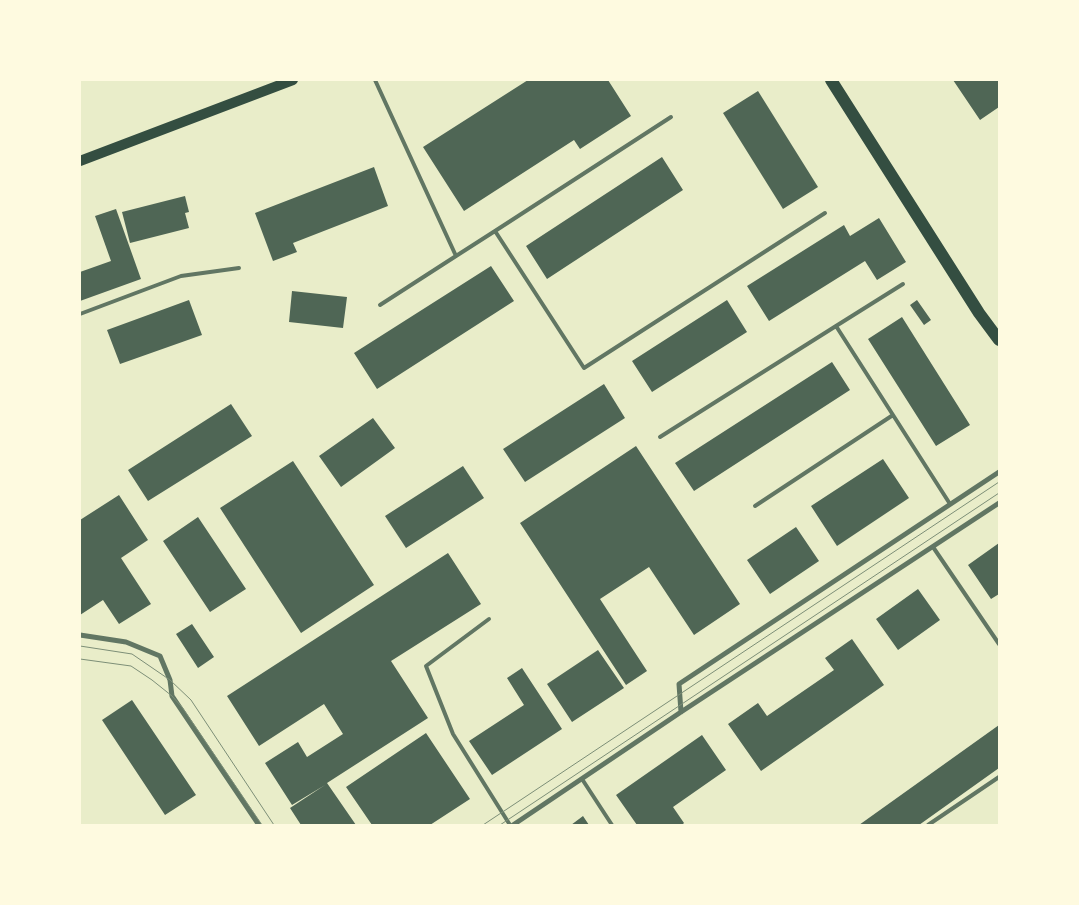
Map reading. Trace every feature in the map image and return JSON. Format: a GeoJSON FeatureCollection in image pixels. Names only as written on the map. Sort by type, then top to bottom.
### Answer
{"type":"FeatureCollection","features":[{"type":"Feature","properties":{"kind":"main road"},"geometry":{"type":"LineString","coordinates":[[80,161],[293,80]]}},
{"type":"Feature","properties":{"kind":"main road"},"geometry":{"type":"LineString","coordinates":[[831,80],[979,313],[999,340]]}},
{"type":"Feature","properties":{"kind":"street"},"geometry":{"type":"LineString","coordinates":[[681,712],[679,684],[999,472]]}},
{"type":"Feature","properties":{"kind":"street"},"geometry":{"type":"LineString","coordinates":[[514,825],[681,712],[999,503]]}},
{"type":"Feature","properties":{"kind":"street"},"geometry":{"type":"LineString","coordinates":[[80,634],[126,642],[160,656],[170,680],[172,696],[259,825]]}},
{"type":"Feature","properties":{"kind":"lane"},"geometry":{"type":"LineString","coordinates":[[375,80],[456,256]]}},
{"type":"Feature","properties":{"kind":"lane"},"geometry":{"type":"LineString","coordinates":[[380,305],[671,117]]}},
{"type":"Feature","properties":{"kind":"lane"},"geometry":{"type":"LineString","coordinates":[[494,231],[584,368],[825,213]]}},
{"type":"Feature","properties":{"kind":"lane"},"geometry":{"type":"LineString","coordinates":[[80,314],[181,276],[239,268]]}},
{"type":"Feature","properties":{"kind":"lane"},"geometry":{"type":"LineString","coordinates":[[660,438],[903,284]]}},
{"type":"Feature","properties":{"kind":"lane"},"geometry":{"type":"LineString","coordinates":[[836,326],[950,504]]}},
{"type":"Feature","properties":{"kind":"lane"},"geometry":{"type":"LineString","coordinates":[[754,506],[893,415]]}},
{"type":"Feature","properties":{"kind":"lane"},"geometry":{"type":"LineString","coordinates":[[933,547],[999,644]]}},
{"type":"Feature","properties":{"kind":"lane"},"geometry":{"type":"LineString","coordinates":[[489,619],[426,666],[453,734],[510,825]]}},
{"type":"Feature","properties":{"kind":"lane"},"geometry":{"type":"LineString","coordinates":[[928,825],[999,777]]}},
{"type":"Feature","properties":{"kind":"lane"},"geometry":{"type":"LineString","coordinates":[[582,779],[612,825]]}},
{"type":"Feature","properties":{"kind":"building"},"geometry":{"type":"Polygon","coordinates":[[[528,80],[608,80],[631,116],[580,149],[574,140],[464,211],[423,147],[528,80]]]}},
{"type":"Feature","properties":{"kind":"building"},"geometry":{"type":"Polygon","coordinates":[[[953,80],[999,80],[999,107],[980,120],[953,80]]]}},
{"type":"Feature","properties":{"kind":"building"},"geometry":{"type":"Polygon","coordinates":[[[758,91],[818,187],[783,209],[723,113],[758,91]]]}},
{"type":"Feature","properties":{"kind":"building"},"geometry":{"type":"Polygon","coordinates":[[[662,157],[683,190],[547,279],[526,246],[662,157]]]}},
{"type":"Feature","properties":{"kind":"building"},"geometry":{"type":"Polygon","coordinates":[[[374,167],[388,206],[293,243],[297,252],[273,261],[255,213],[374,167]]]}},
{"type":"Feature","properties":{"kind":"building"},"geometry":{"type":"Polygon","coordinates":[[[185,196],[189,212],[185,213],[189,228],[130,243],[122,212],[185,196]]]}},
{"type":"Feature","properties":{"kind":"building"},"geometry":{"type":"Polygon","coordinates":[[[116,209],[141,279],[80,301],[80,272],[111,261],[95,216],[116,209]]]}},
{"type":"Feature","properties":{"kind":"building"},"geometry":{"type":"Polygon","coordinates":[[[879,218],[906,262],[877,280],[865,261],[769,321],[747,286],[844,225],[850,236],[879,218]]]}},
{"type":"Feature","properties":{"kind":"building"},"geometry":{"type":"Polygon","coordinates":[[[491,266],[514,301],[377,389],[354,353],[491,266]]]}},
{"type":"Feature","properties":{"kind":"building"},"geometry":{"type":"Polygon","coordinates":[[[292,291],[347,297],[343,328],[289,322],[292,291]]]}},
{"type":"Feature","properties":{"kind":"building"},"geometry":{"type":"Polygon","coordinates":[[[189,300],[202,335],[120,364],[107,330],[189,300]]]}},
{"type":"Feature","properties":{"kind":"building"},"geometry":{"type":"Polygon","coordinates":[[[727,300],[747,332],[652,392],[632,361],[727,300]]]}},
{"type":"Feature","properties":{"kind":"building"},"geometry":{"type":"Polygon","coordinates":[[[917,300],[931,320],[924,325],[910,305],[917,300]]]}},
{"type":"Feature","properties":{"kind":"building"},"geometry":{"type":"Polygon","coordinates":[[[902,317],[970,425],[936,446],[868,339],[902,317]]]}},
{"type":"Feature","properties":{"kind":"building"},"geometry":{"type":"Polygon","coordinates":[[[832,362],[850,390],[694,491],[675,463],[832,362]]]}},
{"type":"Feature","properties":{"kind":"building"},"geometry":{"type":"Polygon","coordinates":[[[604,384],[625,418],[525,482],[503,449],[604,384]]]}},
{"type":"Feature","properties":{"kind":"building"},"geometry":{"type":"Polygon","coordinates":[[[231,404],[252,436],[148,501],[128,470],[231,404]]]}},
{"type":"Feature","properties":{"kind":"building"},"geometry":{"type":"Polygon","coordinates":[[[373,418],[395,448],[341,487],[319,456],[373,418]]]}},
{"type":"Feature","properties":{"kind":"building"},"geometry":{"type":"Polygon","coordinates":[[[636,446],[740,604],[694,635],[649,567],[600,599],[647,671],[626,685],[520,523],[636,446]]]}},
{"type":"Feature","properties":{"kind":"building"},"geometry":{"type":"Polygon","coordinates":[[[883,459],[909,498],[837,546],[811,506],[883,459]]]}},
{"type":"Feature","properties":{"kind":"building"},"geometry":{"type":"Polygon","coordinates":[[[293,461],[374,585],[301,633],[220,508],[293,461]]]}},
{"type":"Feature","properties":{"kind":"building"},"geometry":{"type":"Polygon","coordinates":[[[463,466],[484,498],[406,548],[385,516],[463,466]]]}},
{"type":"Feature","properties":{"kind":"building"},"geometry":{"type":"Polygon","coordinates":[[[119,495],[148,540],[121,558],[151,604],[119,624],[103,600],[80,615],[80,520],[119,495]]]}},
{"type":"Feature","properties":{"kind":"building"},"geometry":{"type":"Polygon","coordinates":[[[198,517],[246,589],[210,612],[163,541],[198,517]]]}},
{"type":"Feature","properties":{"kind":"building"},"geometry":{"type":"Polygon","coordinates":[[[796,527],[819,561],[770,594],[747,560],[796,527]]]}},
{"type":"Feature","properties":{"kind":"building"},"geometry":{"type":"Polygon","coordinates":[[[999,543],[999,594],[991,599],[968,565],[999,543]]]}},
{"type":"Feature","properties":{"kind":"building"},"geometry":{"type":"Polygon","coordinates":[[[448,553],[481,604],[391,661],[428,718],[327,783],[356,825],[301,825],[290,808],[325,785],[292,805],[265,763],[298,742],[307,757],[343,734],[324,704],[259,746],[227,696],[448,553]]]}},
{"type":"Feature","properties":{"kind":"building"},"geometry":{"type":"Polygon","coordinates":[[[918,589],[940,620],[898,650],[876,619],[918,589]]]}},
{"type":"Feature","properties":{"kind":"building"},"geometry":{"type":"Polygon","coordinates":[[[192,624],[214,657],[198,668],[176,634],[192,624]]]}},
{"type":"Feature","properties":{"kind":"building"},"geometry":{"type":"Polygon","coordinates":[[[852,639],[884,685],[761,771],[728,724],[758,703],[767,716],[834,670],[825,658],[852,639]]]}},
{"type":"Feature","properties":{"kind":"building"},"geometry":{"type":"Polygon","coordinates":[[[598,650],[624,688],[572,722],[547,684],[598,650]]]}},
{"type":"Feature","properties":{"kind":"building"},"geometry":{"type":"Polygon","coordinates":[[[522,668],[562,729],[492,775],[469,741],[524,705],[507,678],[522,668]]]}},
{"type":"Feature","properties":{"kind":"building"},"geometry":{"type":"Polygon","coordinates":[[[132,700],[196,795],[165,815],[102,720],[132,700]]]}},
{"type":"Feature","properties":{"kind":"building"},"geometry":{"type":"Polygon","coordinates":[[[999,725],[999,768],[919,825],[859,825],[999,725]]]}},
{"type":"Feature","properties":{"kind":"building"},"geometry":{"type":"Polygon","coordinates":[[[426,733],[470,799],[430,825],[372,825],[346,787],[426,733]]]}},
{"type":"Feature","properties":{"kind":"building"},"geometry":{"type":"Polygon","coordinates":[[[702,735],[726,770],[673,807],[684,823],[682,825],[637,825],[616,795],[702,735]]]}},
{"type":"Feature","properties":{"kind":"building"},"geometry":{"type":"Polygon","coordinates":[[[583,816],[589,825],[571,825],[583,816]]]}},
{"type":"Feature","properties":{"kind":"tram line"},"geometry":{"type":"LineString","coordinates":[[483,825],[999,482]]}},
{"type":"Feature","properties":{"kind":"tram line"},"geometry":{"type":"LineString","coordinates":[[500,825],[999,493]]}},
{"type":"Feature","properties":{"kind":"tram line"},"geometry":{"type":"LineString","coordinates":[[80,646],[132,654],[170,680],[191,700],[274,825]]}},
{"type":"Feature","properties":{"kind":"tram line"},"geometry":{"type":"LineString","coordinates":[[80,659],[131,666],[172,696],[182,707],[262,825]]}}]}
